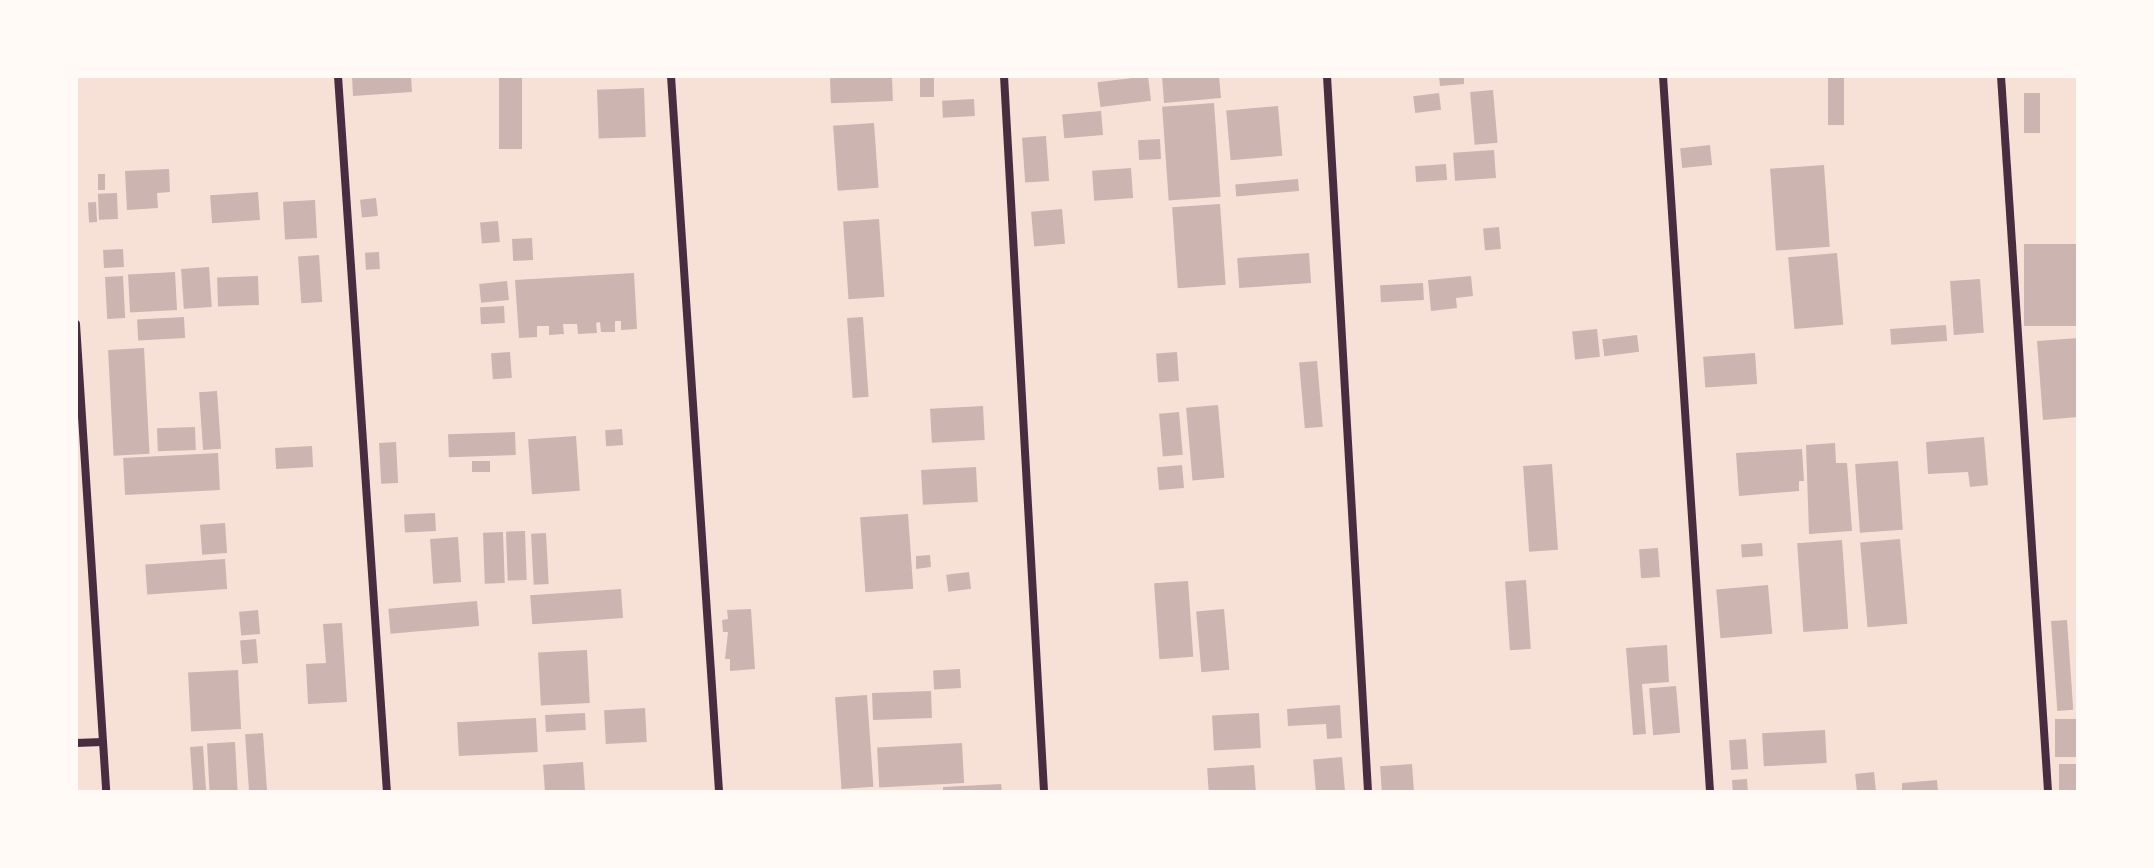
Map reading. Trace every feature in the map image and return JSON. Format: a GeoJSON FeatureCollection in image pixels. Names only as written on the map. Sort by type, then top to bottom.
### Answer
{"type":"FeatureCollection","features":[{"type":"Feature","properties":{"kind":"street"},"geometry":{"type":"LineString","coordinates":[[338,76],[387,792]]}},
{"type":"Feature","properties":{"kind":"street"},"geometry":{"type":"LineString","coordinates":[[671,76],[719,792]]}},
{"type":"Feature","properties":{"kind":"street"},"geometry":{"type":"LineString","coordinates":[[1004,76],[1044,792]]}},
{"type":"Feature","properties":{"kind":"street"},"geometry":{"type":"LineString","coordinates":[[1327,76],[1368,792]]}},
{"type":"Feature","properties":{"kind":"street"},"geometry":{"type":"LineString","coordinates":[[1663,76],[1710,792]]}},
{"type":"Feature","properties":{"kind":"street"},"geometry":{"type":"LineString","coordinates":[[2001,76],[2048,792]]}},
{"type":"Feature","properties":{"kind":"street"},"geometry":{"type":"LineString","coordinates":[[76,324],[80,463],[106,792]]}},
{"type":"Feature","properties":{"kind":"street"},"geometry":{"type":"LineString","coordinates":[[76,743],[102,742]]}},
{"type":"Feature","properties":{"kind":"building"},"geometry":{"type":"Polygon","coordinates":[[[352,76],[411,76],[412,92],[353,96],[352,76]]]}},
{"type":"Feature","properties":{"kind":"building"},"geometry":{"type":"Polygon","coordinates":[[[499,76],[522,76],[522,149],[499,149],[499,76]]]}},
{"type":"Feature","properties":{"kind":"building"},"geometry":{"type":"Polygon","coordinates":[[[892,76],[893,101],[831,103],[830,78],[892,76]]]}},
{"type":"Feature","properties":{"kind":"building"},"geometry":{"type":"Polygon","coordinates":[[[920,76],[934,76],[934,97],[920,97],[920,76]]]}},
{"type":"Feature","properties":{"kind":"building"},"geometry":{"type":"Polygon","coordinates":[[[1148,76],[1151,101],[1100,107],[1097,82],[1148,76]]]}},
{"type":"Feature","properties":{"kind":"building"},"geometry":{"type":"Polygon","coordinates":[[[1162,76],[1219,76],[1221,98],[1164,103],[1162,76]]]}},
{"type":"Feature","properties":{"kind":"building"},"geometry":{"type":"Polygon","coordinates":[[[1439,76],[1464,76],[1464,84],[1440,86],[1439,76]]]}},
{"type":"Feature","properties":{"kind":"building"},"geometry":{"type":"Polygon","coordinates":[[[1828,76],[1844,76],[1844,125],[1828,125],[1828,76]]]}},
{"type":"Feature","properties":{"kind":"building"},"geometry":{"type":"Polygon","coordinates":[[[644,88],[646,137],[599,139],[597,90],[644,88]]]}},
{"type":"Feature","properties":{"kind":"building"},"geometry":{"type":"Polygon","coordinates":[[[1493,90],[1498,143],[1475,145],[1470,92],[1493,90]]]}},
{"type":"Feature","properties":{"kind":"building"},"geometry":{"type":"Polygon","coordinates":[[[1439,93],[1441,110],[1415,113],[1413,96],[1439,93]]]}},
{"type":"Feature","properties":{"kind":"building"},"geometry":{"type":"Polygon","coordinates":[[[2024,93],[2040,93],[2040,133],[2024,133],[2024,93]]]}},
{"type":"Feature","properties":{"kind":"building"},"geometry":{"type":"Polygon","coordinates":[[[974,99],[975,116],[943,118],[942,101],[974,99]]]}},
{"type":"Feature","properties":{"kind":"building"},"geometry":{"type":"Polygon","coordinates":[[[1214,103],[1221,197],[1169,200],[1162,107],[1214,103]]]}},
{"type":"Feature","properties":{"kind":"building"},"geometry":{"type":"Polygon","coordinates":[[[1278,106],[1282,156],[1231,160],[1226,111],[1278,106]]]}},
{"type":"Feature","properties":{"kind":"building"},"geometry":{"type":"Polygon","coordinates":[[[1101,111],[1103,135],[1064,138],[1062,114],[1101,111]]]}},
{"type":"Feature","properties":{"kind":"building"},"geometry":{"type":"Polygon","coordinates":[[[874,123],[879,188],[838,191],[833,126],[874,123]]]}},
{"type":"Feature","properties":{"kind":"building"},"geometry":{"type":"Polygon","coordinates":[[[1046,136],[1049,181],[1025,183],[1022,138],[1046,136]]]}},
{"type":"Feature","properties":{"kind":"building"},"geometry":{"type":"Polygon","coordinates":[[[1160,139],[1161,159],[1139,160],[1138,140],[1160,139]]]}},
{"type":"Feature","properties":{"kind":"building"},"geometry":{"type":"Polygon","coordinates":[[[1710,145],[1712,165],[1682,168],[1680,148],[1710,145]]]}},
{"type":"Feature","properties":{"kind":"building"},"geometry":{"type":"Polygon","coordinates":[[[1494,150],[1496,178],[1455,181],[1453,153],[1494,150]]]}},
{"type":"Feature","properties":{"kind":"building"},"geometry":{"type":"Polygon","coordinates":[[[1446,164],[1447,180],[1416,182],[1415,166],[1446,164]]]}},
{"type":"Feature","properties":{"kind":"building"},"geometry":{"type":"Polygon","coordinates":[[[1824,165],[1830,247],[1776,251],[1770,169],[1824,165]]]}},
{"type":"Feature","properties":{"kind":"building"},"geometry":{"type":"Polygon","coordinates":[[[1131,168],[1133,198],[1094,201],[1092,171],[1131,168]]]}},
{"type":"Feature","properties":{"kind":"building"},"geometry":{"type":"Polygon","coordinates":[[[169,169],[170,192],[157,193],[158,208],[127,210],[125,171],[169,169]]]}},
{"type":"Feature","properties":{"kind":"building"},"geometry":{"type":"Polygon","coordinates":[[[98,174],[105,174],[105,190],[98,190],[98,174]]]}},
{"type":"Feature","properties":{"kind":"building"},"geometry":{"type":"Polygon","coordinates":[[[1298,179],[1299,191],[1236,196],[1235,184],[1298,179]]]}},
{"type":"Feature","properties":{"kind":"building"},"geometry":{"type":"Polygon","coordinates":[[[258,192],[260,220],[212,223],[210,195],[258,192]]]}},
{"type":"Feature","properties":{"kind":"building"},"geometry":{"type":"Polygon","coordinates":[[[117,193],[118,219],[99,220],[98,194],[117,193]]]}},
{"type":"Feature","properties":{"kind":"building"},"geometry":{"type":"Polygon","coordinates":[[[376,198],[378,216],[362,218],[360,200],[376,198]]]}},
{"type":"Feature","properties":{"kind":"building"},"geometry":{"type":"Polygon","coordinates":[[[315,200],[317,238],[285,240],[283,202],[315,200]]]}},
{"type":"Feature","properties":{"kind":"building"},"geometry":{"type":"Polygon","coordinates":[[[88,202],[96,202],[97,222],[89,222],[88,202]]]}},
{"type":"Feature","properties":{"kind":"building"},"geometry":{"type":"Polygon","coordinates":[[[1220,204],[1226,285],[1178,288],[1172,207],[1220,204]]]}},
{"type":"Feature","properties":{"kind":"building"},"geometry":{"type":"Polygon","coordinates":[[[1062,209],[1065,244],[1034,247],[1031,212],[1062,209]]]}},
{"type":"Feature","properties":{"kind":"building"},"geometry":{"type":"Polygon","coordinates":[[[879,219],[884,297],[849,299],[843,222],[879,219]]]}},
{"type":"Feature","properties":{"kind":"building"},"geometry":{"type":"Polygon","coordinates":[[[498,221],[500,242],[482,243],[480,223],[498,221]]]}},
{"type":"Feature","properties":{"kind":"building"},"geometry":{"type":"Polygon","coordinates":[[[1499,227],[1501,249],[1485,250],[1483,228],[1499,227]]]}},
{"type":"Feature","properties":{"kind":"building"},"geometry":{"type":"Polygon","coordinates":[[[532,238],[533,260],[513,261],[512,239],[532,238]]]}},
{"type":"Feature","properties":{"kind":"building"},"geometry":{"type":"Polygon","coordinates":[[[2024,244],[2078,244],[2078,326],[2024,326],[2024,244]]]}},
{"type":"Feature","properties":{"kind":"building"},"geometry":{"type":"Polygon","coordinates":[[[123,249],[124,267],[104,268],[103,250],[123,249]]]}},
{"type":"Feature","properties":{"kind":"building"},"geometry":{"type":"Polygon","coordinates":[[[379,252],[380,269],[366,270],[365,253],[379,252]]]}},
{"type":"Feature","properties":{"kind":"building"},"geometry":{"type":"Polygon","coordinates":[[[1309,253],[1311,283],[1239,288],[1237,258],[1309,253]]]}},
{"type":"Feature","properties":{"kind":"building"},"geometry":{"type":"Polygon","coordinates":[[[1837,253],[1843,325],[1794,329],[1788,257],[1837,253]]]}},
{"type":"Feature","properties":{"kind":"building"},"geometry":{"type":"Polygon","coordinates":[[[319,255],[322,302],[301,303],[298,256],[319,255]]]}},
{"type":"Feature","properties":{"kind":"building"},"geometry":{"type":"Polygon","coordinates":[[[209,267],[212,307],[184,309],[181,269],[209,267]]]}},
{"type":"Feature","properties":{"kind":"building"},"geometry":{"type":"Polygon","coordinates":[[[175,272],[177,310],[130,312],[128,274],[175,272]]]}},
{"type":"Feature","properties":{"kind":"building"},"geometry":{"type":"Polygon","coordinates":[[[634,273],[637,329],[621,330],[621,321],[615,321],[615,332],[601,332],[600,322],[596,323],[597,333],[578,334],[577,324],[563,324],[564,334],[549,335],[549,326],[537,326],[537,337],[519,338],[515,280],[634,273]]]}},
{"type":"Feature","properties":{"kind":"building"},"geometry":{"type":"Polygon","coordinates":[[[123,276],[125,318],[107,319],[105,277],[123,276]]]}},
{"type":"Feature","properties":{"kind":"building"},"geometry":{"type":"Polygon","coordinates":[[[258,276],[259,305],[218,306],[217,277],[258,276]]]}},
{"type":"Feature","properties":{"kind":"building"},"geometry":{"type":"Polygon","coordinates":[[[1471,276],[1473,296],[1456,298],[1457,308],[1431,311],[1428,280],[1471,276]]]}},
{"type":"Feature","properties":{"kind":"building"},"geometry":{"type":"Polygon","coordinates":[[[1980,279],[1984,333],[1954,335],[1950,281],[1980,279]]]}},
{"type":"Feature","properties":{"kind":"building"},"geometry":{"type":"Polygon","coordinates":[[[507,281],[509,300],[481,303],[479,284],[507,281]]]}},
{"type":"Feature","properties":{"kind":"building"},"geometry":{"type":"Polygon","coordinates":[[[1423,283],[1424,300],[1381,302],[1380,285],[1423,283]]]}},
{"type":"Feature","properties":{"kind":"building"},"geometry":{"type":"Polygon","coordinates":[[[504,306],[505,323],[481,324],[480,307],[504,306]]]}},
{"type":"Feature","properties":{"kind":"building"},"geometry":{"type":"Polygon","coordinates":[[[184,317],[185,338],[138,340],[137,319],[184,317]]]}},
{"type":"Feature","properties":{"kind":"building"},"geometry":{"type":"Polygon","coordinates":[[[863,317],[869,397],[853,398],[847,318],[863,317]]]}},
{"type":"Feature","properties":{"kind":"building"},"geometry":{"type":"Polygon","coordinates":[[[1946,325],[1947,341],[1891,345],[1890,329],[1946,325]]]}},
{"type":"Feature","properties":{"kind":"building"},"geometry":{"type":"Polygon","coordinates":[[[1597,329],[1600,357],[1575,359],[1572,332],[1597,329]]]}},
{"type":"Feature","properties":{"kind":"building"},"geometry":{"type":"Polygon","coordinates":[[[1637,335],[1639,352],[1604,356],[1602,339],[1637,335]]]}},
{"type":"Feature","properties":{"kind":"building"},"geometry":{"type":"Polygon","coordinates":[[[2078,338],[2078,417],[2043,420],[2037,341],[2078,338]]]}},
{"type":"Feature","properties":{"kind":"building"},"geometry":{"type":"Polygon","coordinates":[[[144,348],[150,454],[114,456],[108,350],[144,348]]]}},
{"type":"Feature","properties":{"kind":"building"},"geometry":{"type":"Polygon","coordinates":[[[510,352],[512,378],[493,379],[491,353],[510,352]]]}},
{"type":"Feature","properties":{"kind":"building"},"geometry":{"type":"Polygon","coordinates":[[[1177,352],[1179,381],[1158,382],[1156,353],[1177,352]]]}},
{"type":"Feature","properties":{"kind":"building"},"geometry":{"type":"Polygon","coordinates":[[[1755,353],[1757,384],[1705,388],[1703,357],[1755,353]]]}},
{"type":"Feature","properties":{"kind":"building"},"geometry":{"type":"Polygon","coordinates":[[[1317,361],[1323,427],[1305,428],[1299,363],[1317,361]]]}},
{"type":"Feature","properties":{"kind":"building"},"geometry":{"type":"Polygon","coordinates":[[[217,391],[221,449],[203,450],[199,392],[217,391]]]}},
{"type":"Feature","properties":{"kind":"building"},"geometry":{"type":"Polygon","coordinates":[[[1218,405],[1224,478],[1192,481],[1186,408],[1218,405]]]}},
{"type":"Feature","properties":{"kind":"building"},"geometry":{"type":"Polygon","coordinates":[[[983,406],[985,440],[932,443],[930,409],[983,406]]]}},
{"type":"Feature","properties":{"kind":"building"},"geometry":{"type":"Polygon","coordinates":[[[1179,412],[1183,455],[1163,457],[1159,414],[1179,412]]]}},
{"type":"Feature","properties":{"kind":"building"},"geometry":{"type":"Polygon","coordinates":[[[195,427],[196,450],[158,451],[157,428],[195,427]]]}},
{"type":"Feature","properties":{"kind":"building"},"geometry":{"type":"Polygon","coordinates":[[[622,429],[623,445],[606,446],[605,430],[622,429]]]}},
{"type":"Feature","properties":{"kind":"building"},"geometry":{"type":"Polygon","coordinates":[[[515,432],[516,455],[449,457],[448,434],[515,432]]]}},
{"type":"Feature","properties":{"kind":"building"},"geometry":{"type":"Polygon","coordinates":[[[576,436],[580,491],[532,494],[528,439],[576,436]]]}},
{"type":"Feature","properties":{"kind":"building"},"geometry":{"type":"Polygon","coordinates":[[[1984,437],[1988,485],[1970,487],[1968,472],[1928,474],[1926,442],[1984,437]]]}},
{"type":"Feature","properties":{"kind":"building"},"geometry":{"type":"Polygon","coordinates":[[[396,442],[398,483],[381,484],[379,443],[396,442]]]}},
{"type":"Feature","properties":{"kind":"building"},"geometry":{"type":"Polygon","coordinates":[[[1835,443],[1836,463],[1847,463],[1852,531],[1809,534],[1806,445],[1835,443]]]}},
{"type":"Feature","properties":{"kind":"building"},"geometry":{"type":"Polygon","coordinates":[[[312,446],[313,467],[276,469],[275,448],[312,446]]]}},
{"type":"Feature","properties":{"kind":"building"},"geometry":{"type":"Polygon","coordinates":[[[1802,449],[1804,481],[1799,481],[1799,491],[1739,496],[1736,453],[1802,449]]]}},
{"type":"Feature","properties":{"kind":"building"},"geometry":{"type":"Polygon","coordinates":[[[218,453],[220,490],[125,495],[123,458],[218,453]]]}},
{"type":"Feature","properties":{"kind":"building"},"geometry":{"type":"Polygon","coordinates":[[[472,461],[490,461],[490,472],[472,472],[472,461]]]}},
{"type":"Feature","properties":{"kind":"building"},"geometry":{"type":"Polygon","coordinates":[[[1898,461],[1903,530],[1860,533],[1855,464],[1898,461]]]}},
{"type":"Feature","properties":{"kind":"building"},"geometry":{"type":"Polygon","coordinates":[[[1552,464],[1558,550],[1529,552],[1523,466],[1552,464]]]}},
{"type":"Feature","properties":{"kind":"building"},"geometry":{"type":"Polygon","coordinates":[[[1182,465],[1184,488],[1159,490],[1157,467],[1182,465]]]}},
{"type":"Feature","properties":{"kind":"building"},"geometry":{"type":"Polygon","coordinates":[[[976,467],[978,502],[923,505],[921,470],[976,467]]]}},
{"type":"Feature","properties":{"kind":"building"},"geometry":{"type":"Polygon","coordinates":[[[435,513],[436,531],[405,533],[404,515],[435,513]]]}},
{"type":"Feature","properties":{"kind":"building"},"geometry":{"type":"Polygon","coordinates":[[[908,514],[913,589],[865,592],[860,517],[908,514]]]}},
{"type":"Feature","properties":{"kind":"building"},"geometry":{"type":"Polygon","coordinates":[[[225,523],[227,553],[202,555],[200,525],[225,523]]]}},
{"type":"Feature","properties":{"kind":"building"},"geometry":{"type":"Polygon","coordinates":[[[525,531],[527,580],[508,581],[506,532],[525,531]]]}},
{"type":"Feature","properties":{"kind":"building"},"geometry":{"type":"Polygon","coordinates":[[[503,532],[505,583],[485,584],[483,533],[503,532]]]}},
{"type":"Feature","properties":{"kind":"building"},"geometry":{"type":"Polygon","coordinates":[[[546,533],[549,584],[534,585],[531,534],[546,533]]]}},
{"type":"Feature","properties":{"kind":"building"},"geometry":{"type":"Polygon","coordinates":[[[458,537],[461,582],[433,584],[430,539],[458,537]]]}},
{"type":"Feature","properties":{"kind":"building"},"geometry":{"type":"Polygon","coordinates":[[[1900,539],[1907,624],[1868,627],[1860,542],[1900,539]]]}},
{"type":"Feature","properties":{"kind":"building"},"geometry":{"type":"Polygon","coordinates":[[[1842,540],[1848,629],[1803,632],[1797,543],[1842,540]]]}},
{"type":"Feature","properties":{"kind":"building"},"geometry":{"type":"Polygon","coordinates":[[[1762,543],[1763,556],[1742,557],[1741,544],[1762,543]]]}},
{"type":"Feature","properties":{"kind":"building"},"geometry":{"type":"Polygon","coordinates":[[[1658,548],[1660,577],[1641,578],[1639,549],[1658,548]]]}},
{"type":"Feature","properties":{"kind":"building"},"geometry":{"type":"Polygon","coordinates":[[[930,555],[931,567],[916,569],[916,556],[930,555]]]}},
{"type":"Feature","properties":{"kind":"building"},"geometry":{"type":"Polygon","coordinates":[[[225,559],[227,589],[147,595],[145,565],[225,559]]]}},
{"type":"Feature","properties":{"kind":"building"},"geometry":{"type":"Polygon","coordinates":[[[969,572],[971,589],[948,592],[946,575],[969,572]]]}},
{"type":"Feature","properties":{"kind":"building"},"geometry":{"type":"Polygon","coordinates":[[[1526,580],[1531,649],[1510,650],[1505,581],[1526,580]]]}},
{"type":"Feature","properties":{"kind":"building"},"geometry":{"type":"Polygon","coordinates":[[[1188,581],[1193,657],[1159,659],[1154,583],[1188,581]]]}},
{"type":"Feature","properties":{"kind":"building"},"geometry":{"type":"Polygon","coordinates":[[[1768,585],[1772,634],[1720,638],[1716,590],[1768,585]]]}},
{"type":"Feature","properties":{"kind":"building"},"geometry":{"type":"Polygon","coordinates":[[[621,589],[623,618],[532,624],[530,595],[621,589]]]}},
{"type":"Feature","properties":{"kind":"building"},"geometry":{"type":"Polygon","coordinates":[[[477,601],[479,626],[391,634],[388,609],[477,601]]]}},
{"type":"Feature","properties":{"kind":"building"},"geometry":{"type":"Polygon","coordinates":[[[751,609],[755,669],[730,671],[730,659],[725,659],[728,632],[723,632],[722,620],[728,619],[727,610],[751,609]]]}},
{"type":"Feature","properties":{"kind":"building"},"geometry":{"type":"Polygon","coordinates":[[[1224,609],[1229,670],[1201,672],[1196,611],[1224,609]]]}},
{"type":"Feature","properties":{"kind":"building"},"geometry":{"type":"Polygon","coordinates":[[[258,610],[260,634],[241,636],[239,612],[258,610]]]}},
{"type":"Feature","properties":{"kind":"building"},"geometry":{"type":"Polygon","coordinates":[[[2067,620],[2073,710],[2057,711],[2051,621],[2067,620]]]}},
{"type":"Feature","properties":{"kind":"building"},"geometry":{"type":"Polygon","coordinates":[[[342,623],[347,702],[308,704],[306,664],[326,663],[323,624],[342,623]]]}},
{"type":"Feature","properties":{"kind":"building"},"geometry":{"type":"Polygon","coordinates":[[[256,639],[258,663],[242,664],[240,640],[256,639]]]}},
{"type":"Feature","properties":{"kind":"building"},"geometry":{"type":"Polygon","coordinates":[[[1667,645],[1669,682],[1642,684],[1646,734],[1633,735],[1626,648],[1667,645]]]}},
{"type":"Feature","properties":{"kind":"building"},"geometry":{"type":"Polygon","coordinates":[[[587,650],[590,703],[541,705],[538,653],[587,650]]]}},
{"type":"Feature","properties":{"kind":"building"},"geometry":{"type":"Polygon","coordinates":[[[960,669],[961,688],[934,689],[933,670],[960,669]]]}},
{"type":"Feature","properties":{"kind":"building"},"geometry":{"type":"Polygon","coordinates":[[[238,670],[241,729],[191,732],[188,673],[238,670]]]}},
{"type":"Feature","properties":{"kind":"building"},"geometry":{"type":"Polygon","coordinates":[[[1676,686],[1680,733],[1653,735],[1649,688],[1676,686]]]}},
{"type":"Feature","properties":{"kind":"building"},"geometry":{"type":"Polygon","coordinates":[[[931,691],[932,718],[873,720],[872,693],[931,691]]]}},
{"type":"Feature","properties":{"kind":"building"},"geometry":{"type":"Polygon","coordinates":[[[867,695],[873,787],[841,789],[835,697],[867,695]]]}},
{"type":"Feature","properties":{"kind":"building"},"geometry":{"type":"Polygon","coordinates":[[[1340,705],[1342,738],[1327,739],[1326,724],[1288,726],[1287,709],[1340,705]]]}},
{"type":"Feature","properties":{"kind":"building"},"geometry":{"type":"Polygon","coordinates":[[[645,708],[647,742],[606,744],[604,710],[645,708]]]}},
{"type":"Feature","properties":{"kind":"building"},"geometry":{"type":"Polygon","coordinates":[[[585,713],[586,730],[546,732],[545,715],[585,713]]]}},
{"type":"Feature","properties":{"kind":"building"},"geometry":{"type":"Polygon","coordinates":[[[1259,713],[1261,748],[1214,750],[1212,715],[1259,713]]]}},
{"type":"Feature","properties":{"kind":"building"},"geometry":{"type":"Polygon","coordinates":[[[536,718],[538,752],[459,756],[457,722],[536,718]]]}},
{"type":"Feature","properties":{"kind":"building"},"geometry":{"type":"Polygon","coordinates":[[[2055,719],[2078,719],[2078,757],[2055,757],[2055,719]]]}},
{"type":"Feature","properties":{"kind":"building"},"geometry":{"type":"Polygon","coordinates":[[[1825,730],[1827,763],[1764,766],[1762,733],[1825,730]]]}},
{"type":"Feature","properties":{"kind":"building"},"geometry":{"type":"Polygon","coordinates":[[[263,733],[267,792],[249,792],[245,734],[263,733]]]}},
{"type":"Feature","properties":{"kind":"building"},"geometry":{"type":"Polygon","coordinates":[[[1746,739],[1748,769],[1731,770],[1729,740],[1746,739]]]}},
{"type":"Feature","properties":{"kind":"building"},"geometry":{"type":"Polygon","coordinates":[[[235,742],[238,792],[210,792],[207,743],[235,742]]]}},
{"type":"Feature","properties":{"kind":"building"},"geometry":{"type":"Polygon","coordinates":[[[962,743],[964,783],[879,787],[877,747],[962,743]]]}},
{"type":"Feature","properties":{"kind":"building"},"geometry":{"type":"Polygon","coordinates":[[[203,746],[206,792],[193,792],[190,747],[203,746]]]}},
{"type":"Feature","properties":{"kind":"building"},"geometry":{"type":"Polygon","coordinates":[[[1342,757],[1345,792],[1316,792],[1313,760],[1342,757]]]}},
{"type":"Feature","properties":{"kind":"building"},"geometry":{"type":"Polygon","coordinates":[[[583,762],[585,792],[545,792],[543,765],[583,762]]]}},
{"type":"Feature","properties":{"kind":"building"},"geometry":{"type":"Polygon","coordinates":[[[1412,764],[1414,792],[1382,792],[1380,766],[1412,764]]]}},
{"type":"Feature","properties":{"kind":"building"},"geometry":{"type":"Polygon","coordinates":[[[2059,764],[2078,764],[2078,792],[2059,792],[2059,764]]]}},
{"type":"Feature","properties":{"kind":"building"},"geometry":{"type":"Polygon","coordinates":[[[1254,765],[1256,792],[1209,792],[1207,768],[1254,765]]]}},
{"type":"Feature","properties":{"kind":"building"},"geometry":{"type":"Polygon","coordinates":[[[1874,772],[1876,790],[1857,792],[1855,774],[1874,772]]]}},
{"type":"Feature","properties":{"kind":"building"},"geometry":{"type":"Polygon","coordinates":[[[1747,779],[1748,792],[1733,792],[1732,780],[1747,779]]]}},
{"type":"Feature","properties":{"kind":"building"},"geometry":{"type":"Polygon","coordinates":[[[1937,780],[1938,792],[1902,792],[1902,783],[1937,780]]]}},
{"type":"Feature","properties":{"kind":"building"},"geometry":{"type":"Polygon","coordinates":[[[1001,784],[1002,792],[943,792],[943,787],[1001,784]]]}}]}
